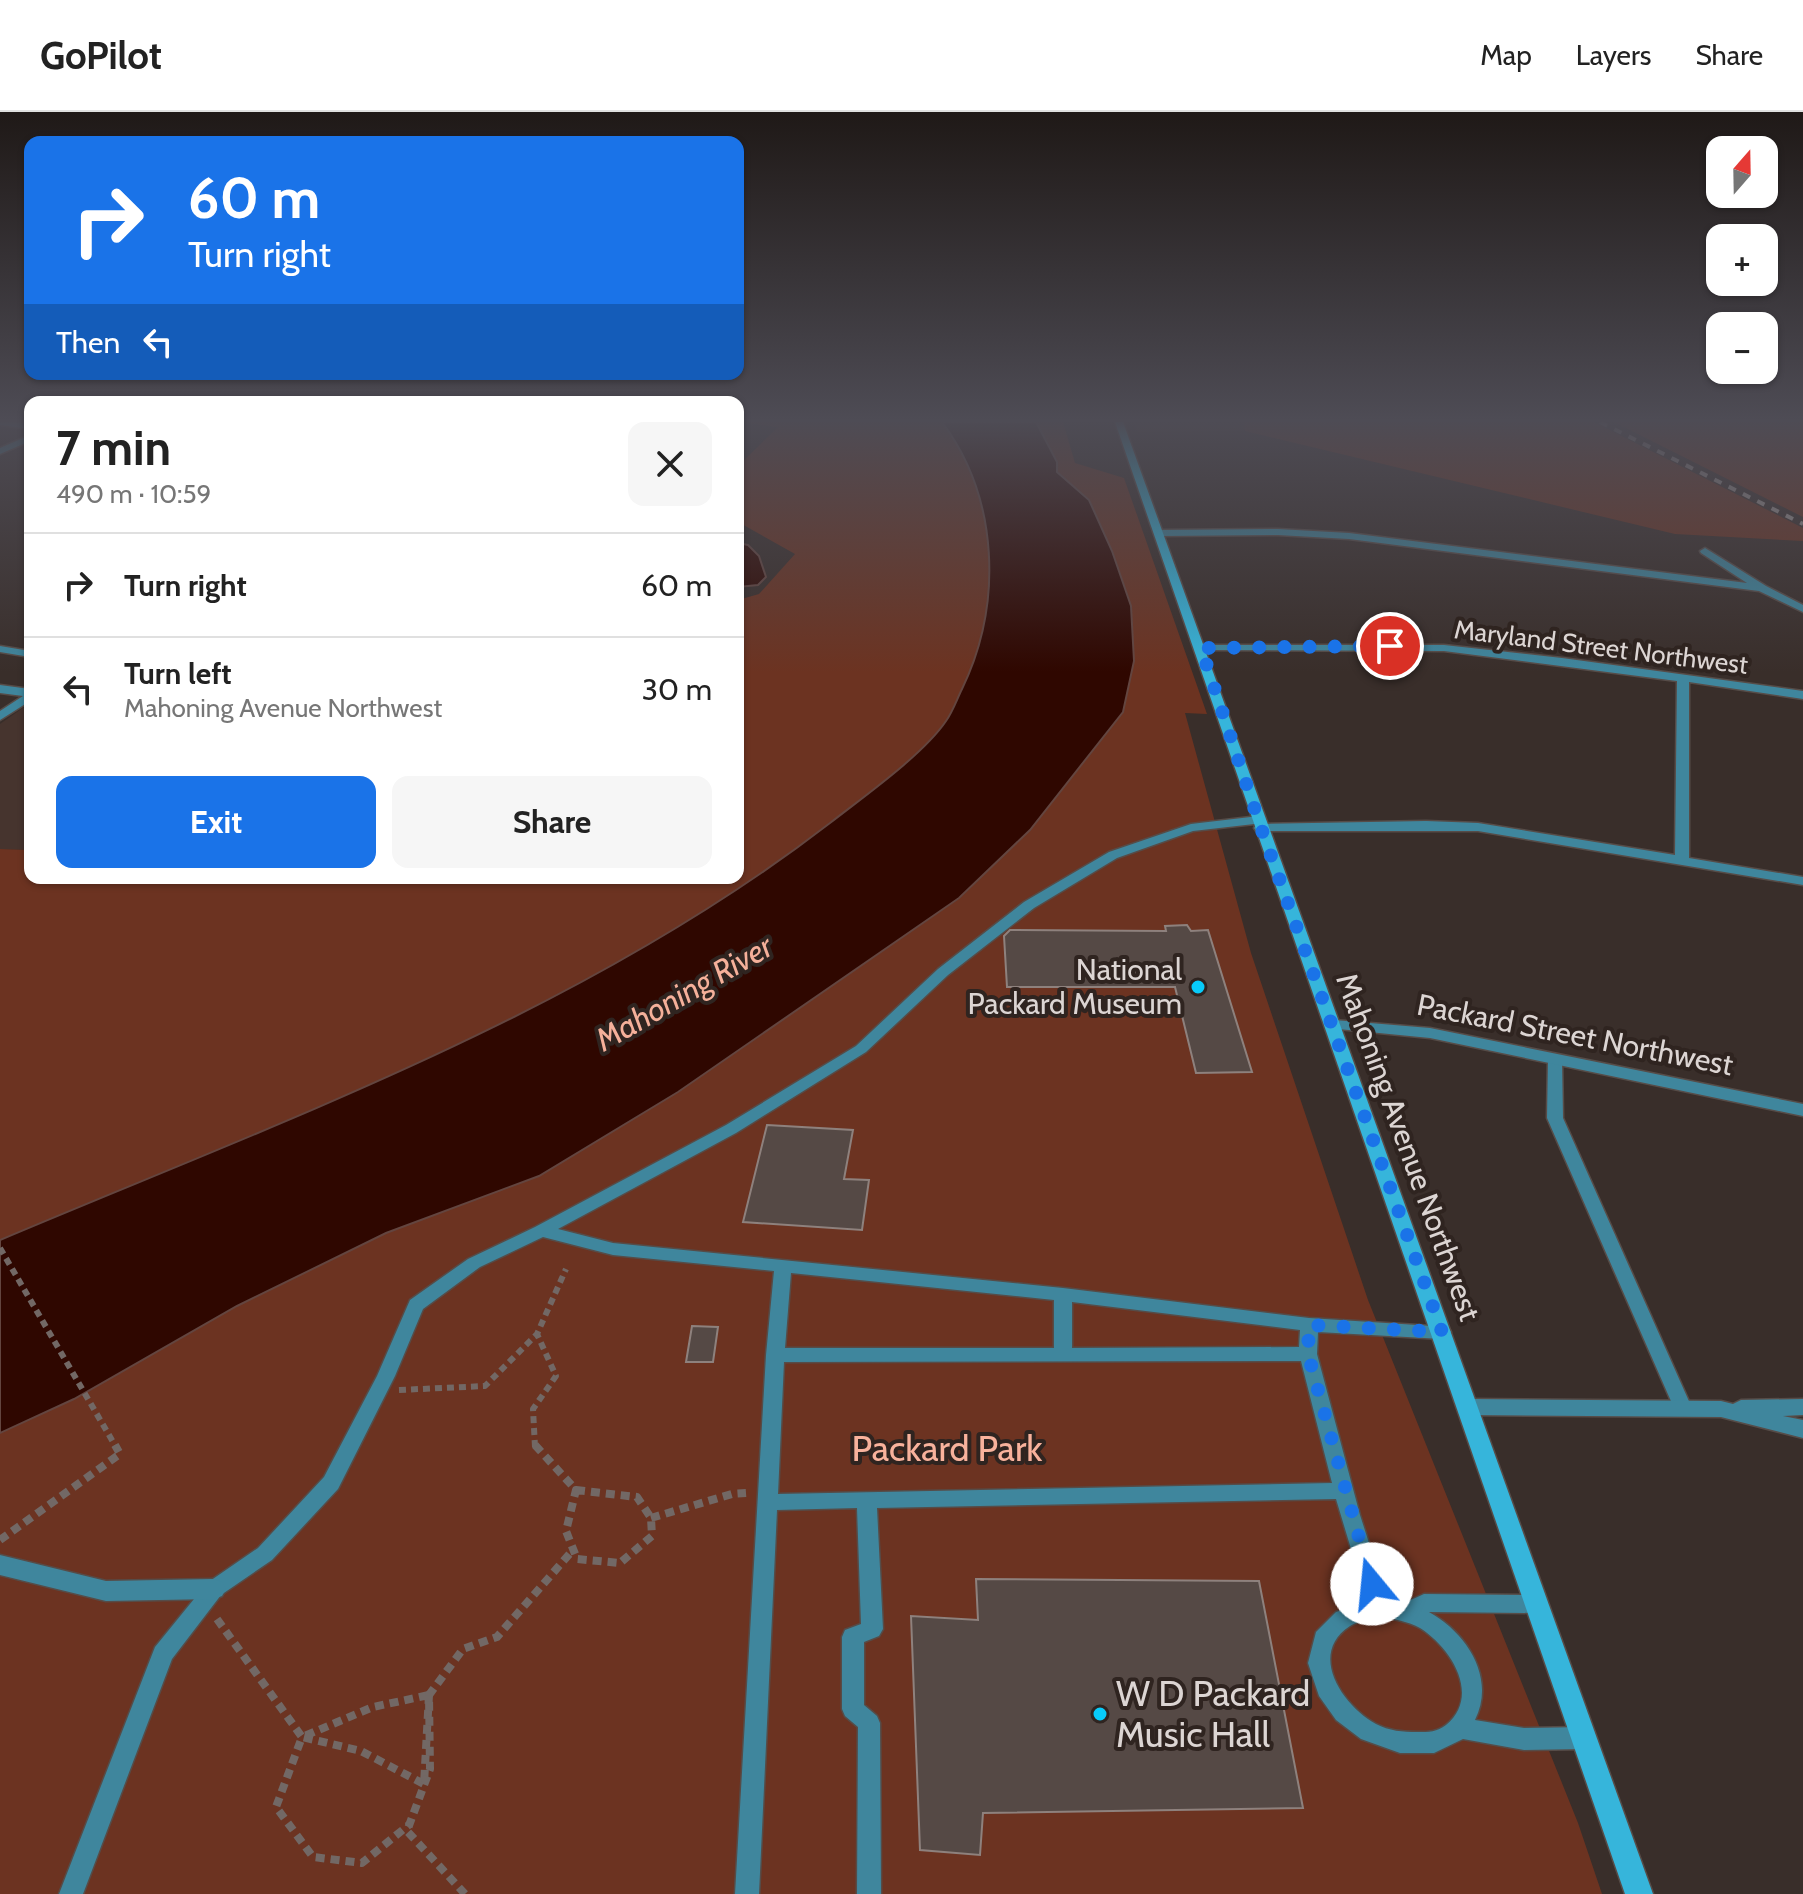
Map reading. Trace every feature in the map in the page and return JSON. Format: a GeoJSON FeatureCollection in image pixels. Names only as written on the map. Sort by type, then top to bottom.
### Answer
{"type":"FeatureCollection","features":[{"type":"Feature","properties":{"kind":"main road","name":"Mahoning Avenue Northwest"},"geometry":{"type":"LineString","coordinates":[[1150,505],[1639,1894]]}},
{"type":"Feature","properties":{"kind":"street"},"geometry":{"type":"LineString","coordinates":[[1160,533],[1339,535],[1762,588]]}},
{"type":"Feature","properties":{"kind":"street"},"geometry":{"type":"LineString","coordinates":[[1705,551],[1762,588],[1803,609]]}},
{"type":"Feature","properties":{"kind":"street","name":"Maryland Street Northwest"},"geometry":{"type":"LineString","coordinates":[[1201,648],[1444,648],[1803,695]]}},
{"type":"Feature","properties":{"kind":"street"},"geometry":{"type":"LineString","coordinates":[[1682,861],[1683,680]]}},
{"type":"Feature","properties":{"kind":"street"},"geometry":{"type":"LineString","coordinates":[[0,689],[24,693]]}},
{"type":"Feature","properties":{"kind":"street"},"geometry":{"type":"LineString","coordinates":[[0,716],[24,698]]}},
{"type":"Feature","properties":{"kind":"street"},"geometry":{"type":"LineString","coordinates":[[1260,824],[1450,825],[1519,833],[1803,881]]}},
{"type":"Feature","properties":{"kind":"street","name":"Packard Street Northwest"},"geometry":{"type":"LineString","coordinates":[[1334,1025],[1430,1033],[1803,1110]]}},
{"type":"Feature","properties":{"kind":"street"},"geometry":{"type":"LineString","coordinates":[[1469,1407],[1803,1407]]}},
{"type":"Feature","properties":{"kind":"street"},"geometry":{"type":"LineString","coordinates":[[1721,1409],[1803,1429]]}},
{"type":"Feature","properties":{"kind":"street"},"geometry":{"type":"LineString","coordinates":[[0,1565],[106,1591],[214,1589]]}},
{"type":"Feature","properties":{"kind":"lane"},"geometry":{"type":"LineString","coordinates":[[0,649],[24,653]]}},
{"type":"Feature","properties":{"kind":"lane"},"geometry":{"type":"LineString","coordinates":[[71,1894],[163,1654],[214,1589],[265,1554],[331,1483],[416,1305],[474,1263],[541,1231],[731,1129],[861,1049],[943,972],[1029,905],[1113,855],[1191,828],[1260,824]]}},
{"type":"Feature","properties":{"kind":"lane"},"geometry":{"type":"LineString","coordinates":[[1555,1059],[1555,1118],[1683,1408]]}},
{"type":"Feature","properties":{"kind":"lane"},"geometry":{"type":"LineString","coordinates":[[541,1231],[613,1249],[1063,1294],[1309,1325],[1442,1332]]}},
{"type":"Feature","properties":{"kind":"lane"},"geometry":{"type":"LineString","coordinates":[[747,1894],[775,1355],[783,1267]]}},
{"type":"Feature","properties":{"kind":"lane"},"geometry":{"type":"LineString","coordinates":[[1063,1294],[1063,1354]]}},
{"type":"Feature","properties":{"kind":"lane"},"geometry":{"type":"LineString","coordinates":[[1309,1325],[1308,1354],[1379,1607]]}},
{"type":"Feature","properties":{"kind":"lane"},"geometry":{"type":"LineString","coordinates":[[775,1355],[1308,1354]]}},
{"type":"Feature","properties":{"kind":"lane"},"geometry":{"type":"LineString","coordinates":[[769,1497],[867,1500],[1344,1491]]}},
{"type":"Feature","properties":{"kind":"lane"},"geometry":{"type":"LineString","coordinates":[[867,1500],[872,1629],[853,1637],[853,1709],[869,1723],[869,1894]]}},
{"type":"Feature","properties":{"kind":"lane"},"geometry":{"type":"LineString","coordinates":[[1405,1612],[1424,1603],[1538,1604]]}},
{"type":"Feature","properties":{"kind":"lane"},"geometry":{"type":"LineString","coordinates":[[1379,1607],[1405,1612],[1430,1623],[1452,1641],[1467,1663],[1474,1687],[1471,1710],[1459,1728],[1441,1740],[1419,1745],[1394,1743],[1359,1727],[1331,1701],[1321,1679],[1318,1659],[1322,1639],[1335,1622],[1355,1611],[1379,1607]]}},
{"type":"Feature","properties":{"kind":"lane"},"geometry":{"type":"LineString","coordinates":[[1459,1728],[1524,1739],[1585,1738]]}},
{"type":"Feature","properties":{"kind":"path"},"geometry":{"type":"LineString","coordinates":[[0,1248],[120,1454],[0,1540]]}},
{"type":"Feature","properties":{"kind":"path"},"geometry":{"type":"LineString","coordinates":[[378,1390],[485,1386],[537,1334],[566,1269]]}},
{"type":"Feature","properties":{"kind":"path"},"geometry":{"type":"LineString","coordinates":[[537,1334],[556,1376],[533,1409],[535,1448],[576,1490],[637,1497],[651,1518],[652,1536],[620,1563],[577,1559],[566,1531],[576,1490]]}},
{"type":"Feature","properties":{"kind":"path"},"geometry":{"type":"LineString","coordinates":[[651,1518],[732,1494],[769,1497]]}},
{"type":"Feature","properties":{"kind":"path"},"geometry":{"type":"LineString","coordinates":[[465,1894],[407,1831],[424,1784],[429,1695],[463,1649],[497,1637],[574,1549]]}},
{"type":"Feature","properties":{"kind":"path"},"geometry":{"type":"LineString","coordinates":[[216,1617],[302,1737],[361,1751],[424,1784]]}},
{"type":"Feature","properties":{"kind":"path"},"geometry":{"type":"LineString","coordinates":[[410,1823],[362,1863],[313,1857],[276,1807],[302,1737],[373,1707],[429,1695]]}},
{"type":"Feature","properties":{"kind":"shaded area"},"geometry":{"type":"Polygon","coordinates":[[[24,707],[24,850],[0,849],[0,724],[24,707]]]}},
{"type":"Feature","properties":{"kind":"green space"},"geometry":{"type":"Polygon","coordinates":[[[744,505],[981,505],[989,552],[989,587],[975,656],[946,721],[908,761],[830,823],[735,891],[636,951],[534,1007],[323,1105],[0,1240],[0,849],[24,850],[24,884],[744,884],[744,598],[759,594],[795,554],[744,525],[744,505]]]}},
{"type":"Feature","properties":{"kind":"green space","name":"Packard Park"},"geometry":{"type":"Polygon","coordinates":[[[1079,505],[1134,505],[1207,714],[1185,713],[1251,953],[1368,1300],[1578,1823],[1602,1894],[0,1894],[0,1433],[74,1399],[237,1306],[386,1233],[539,1176],[678,1092],[960,898],[1030,830],[1123,713],[1134,661],[1131,606],[1079,505]]]}},
{"type":"Feature","properties":{"kind":"green space"},"geometry":{"type":"Polygon","coordinates":[[[1555,505],[1758,505],[1803,528],[1803,541],[1675,534],[1555,505]]]}},
{"type":"Feature","properties":{"kind":"green space"},"geometry":{"type":"Polygon","coordinates":[[[1779,505],[1803,505],[1803,517],[1779,505]]]}},
{"type":"Feature","properties":{"kind":"water","name":"Mahoning River"},"geometry":{"type":"Polygon","coordinates":[[[981,505],[1091,505],[1112,551],[1131,606],[1134,661],[1123,712],[1030,830],[959,898],[678,1092],[539,1176],[386,1233],[237,1306],[74,1399],[0,1433],[0,1240],[323,1105],[534,1007],[636,951],[735,891],[830,823],[923,748],[953,709],[975,656],[984,622],[989,587],[989,552],[981,505]]]}},
{"type":"Feature","properties":{"kind":"water"},"geometry":{"type":"Polygon","coordinates":[[[744,544],[759,556],[766,577],[758,585],[744,586],[744,544]]]}},
{"type":"Feature","properties":{"kind":"building"},"geometry":{"type":"Polygon","coordinates":[[[1187,925],[1191,931],[1208,930],[1252,1072],[1196,1073],[1175,987],[1007,987],[1004,936],[1010,930],[1166,931],[1165,926],[1187,925]]]}},
{"type":"Feature","properties":{"kind":"building"},"geometry":{"type":"Polygon","coordinates":[[[767,1125],[853,1130],[844,1179],[869,1180],[862,1230],[743,1222],[767,1125]]]}},
{"type":"Feature","properties":{"kind":"building"},"geometry":{"type":"Polygon","coordinates":[[[692,1326],[718,1327],[713,1362],[686,1362],[692,1326]]]}},
{"type":"Feature","properties":{"kind":"building","name":"W D Packard Music Hall"},"geometry":{"type":"Polygon","coordinates":[[[976,1579],[1259,1581],[1303,1808],[983,1813],[980,1855],[920,1850],[911,1616],[978,1620],[976,1579]]]}},
{"type":"Feature","properties":{"kind":"railway"},"geometry":{"type":"LineString","coordinates":[[1766,505],[1803,524]]}},
{"type":"Feature","properties":{"kind":"place","name":"National Packard Museum"},"geometry":{"type":"Point","coordinates":[1198,987]}},
{"type":"Feature","properties":{"kind":"place","name":"W D Packard Music Hall"},"geometry":{"type":"Point","coordinates":[1100,1714]}},
{"type":"Feature","properties":{"kind":"route"},"geometry":{"type":"LineString","coordinates":[[1372,1584],[1350,1515],[1308,1354],[1309,1325],[1442,1332],[1261,828],[1201,648],[1390,646]]}}]}
